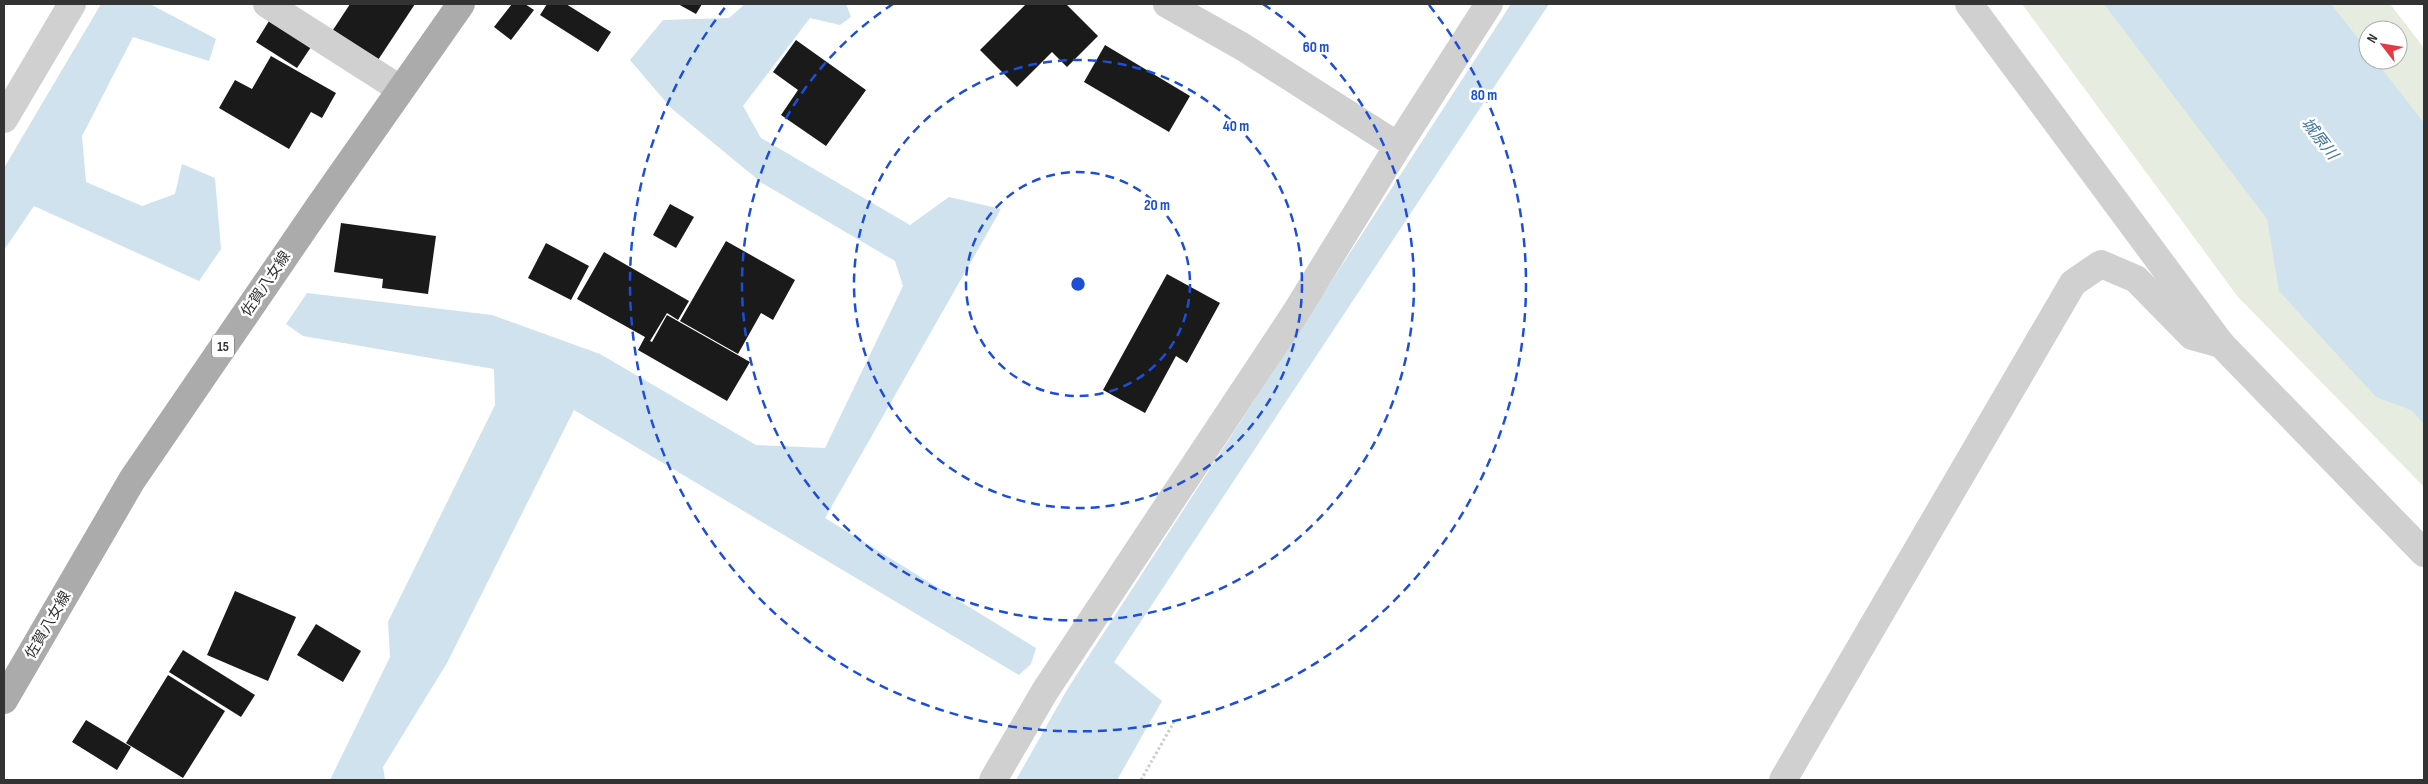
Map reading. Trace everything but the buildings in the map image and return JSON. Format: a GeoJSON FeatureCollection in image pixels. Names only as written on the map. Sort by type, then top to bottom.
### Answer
{"type":"FeatureCollection","features":[{"type":"Feature","properties":{"kind":"main road","name":"佐賀八女線"},"geometry":{"type":"LineString","coordinates":[[4,700],[132,480],[400,88],[462,4]]}},
{"type":"Feature","properties":{"kind":"street"},"geometry":{"type":"LineString","coordinates":[[4,120],[72,4]]}},
{"type":"Feature","properties":{"kind":"street"},"geometry":{"type":"LineString","coordinates":[[267,4],[400,88]]}},
{"type":"Feature","properties":{"kind":"street"},"geometry":{"type":"LineString","coordinates":[[1167,4],[1243,48],[1398,146]]}},
{"type":"Feature","properties":{"kind":"street"},"geometry":{"type":"LineString","coordinates":[[993,780],[1045,691],[1296,312],[1398,146],[1489,4]]}},
{"type":"Feature","properties":{"kind":"street"},"geometry":{"type":"LineString","coordinates":[[1969,4],[2221,344],[2424,553]]}},
{"type":"Feature","properties":{"kind":"street"},"geometry":{"type":"LineString","coordinates":[[1783,780],[2073,283],[2101,264],[2136,279],[2192,336],[2221,344]]}},
{"type":"Feature","properties":{"kind":"path"},"geometry":{"type":"LineString","coordinates":[[1141,780],[1175,720]]}},
{"type":"Feature","properties":{"kind":"shaded area"},"geometry":{"type":"Polygon","coordinates":[[[2022,4],[2134,4],[2424,388],[2424,487],[2238,297],[2022,4]]]}},
{"type":"Feature","properties":{"kind":"shaded area"},"geometry":{"type":"Polygon","coordinates":[[[2297,4],[2390,4],[2402,20],[2358,20],[2358,70],[2408,70],[2408,27],[2424,48],[2424,167],[2297,4]]]}},
{"type":"Feature","properties":{"kind":"water"},"geometry":{"type":"Polygon","coordinates":[[[101,4],[150,4],[216,39],[209,61],[133,37],[82,136],[86,182],[142,206],[175,194],[182,164],[215,178],[221,249],[199,281],[34,206],[4,250],[4,168],[101,4]]]}},
{"type":"Feature","properties":{"kind":"water"},"geometry":{"type":"Polygon","coordinates":[[[745,4],[846,4],[851,17],[840,25],[810,18],[743,106],[761,138],[910,225],[949,197],[1001,209],[825,518],[1036,648],[1031,664],[1019,675],[574,410],[447,663],[383,767],[385,780],[330,780],[390,657],[388,622],[495,405],[494,369],[303,336],[286,324],[307,293],[492,315],[600,354],[756,445],[825,448],[903,286],[895,261],[762,183],[671,108],[630,60],[663,20],[729,18],[745,4]]]}},
{"type":"Feature","properties":{"kind":"water"},"geometry":{"type":"Polygon","coordinates":[[[1511,4],[1549,4],[1114,662],[1162,701],[1117,780],[1016,780],[1068,688],[1511,4]]]}},
{"type":"Feature","properties":{"kind":"water","name":"城原川"},"geometry":{"type":"Polygon","coordinates":[[[2104,4],[2331,4],[2358,38],[2358,70],[2383,70],[2424,123],[2424,424],[2411,410],[2376,397],[2279,291],[2267,219],[2104,4]]]}}]}
